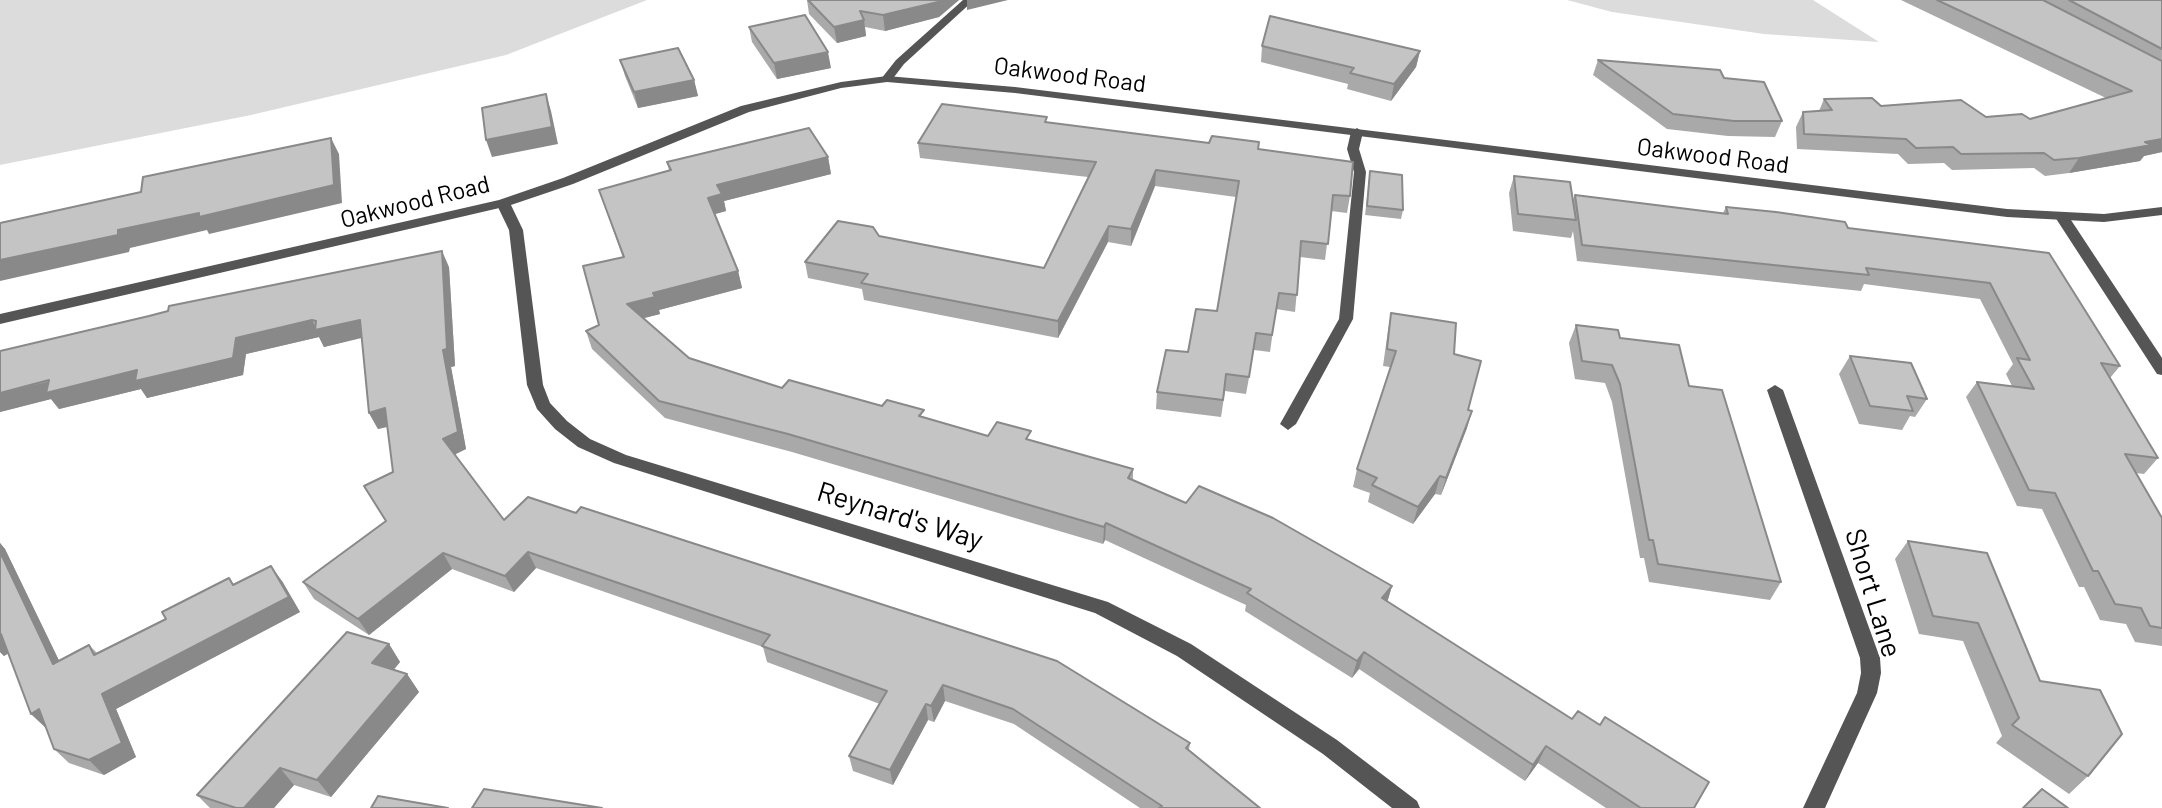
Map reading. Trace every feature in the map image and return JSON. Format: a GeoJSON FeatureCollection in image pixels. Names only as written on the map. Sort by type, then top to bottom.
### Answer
{"type":"FeatureCollection","features":[{"type":"Feature","properties":{"kind":"street"},"geometry":{"type":"LineString","coordinates":[[887,79],[900,62],[969,0]]}},
{"type":"Feature","properties":{"kind":"street","name":"Oakwood Road"},"geometry":{"type":"LineString","coordinates":[[0,319],[503,203],[568,181],[745,109],[841,85],[887,79],[1015,90],[1794,188],[2062,217],[2104,218],[2162,211]]}},
{"type":"Feature","properties":{"kind":"street"},"geometry":{"type":"LineString","coordinates":[[1288,424],[1346,319],[1360,172],[1353,149],[1357,132]]}},
{"type":"Feature","properties":{"kind":"street","name":"Reynard's Way"},"geometry":{"type":"LineString","coordinates":[[503,203],[516,230],[535,385],[543,405],[561,425],[584,443],[620,459],[1101,607],[1184,650],[1330,747],[1409,808]]}},
{"type":"Feature","properties":{"kind":"street"},"geometry":{"type":"LineString","coordinates":[[2062,217],[2162,370]]}},
{"type":"Feature","properties":{"kind":"street","name":"Short Lane"},"geometry":{"type":"LineString","coordinates":[[1775,390],[1870,658],[1867,693],[1814,808]]}},
{"type":"Feature","properties":{"kind":"shaded area"},"geometry":{"type":"Polygon","coordinates":[[[0,0],[647,0],[506,55],[251,115],[0,165],[0,0]]]}},
{"type":"Feature","properties":{"kind":"shaded area"},"geometry":{"type":"Polygon","coordinates":[[[1567,0],[1813,0],[1879,42],[1764,34],[1612,12],[1567,0]]]}},
{"type":"Feature","properties":{"kind":"building"},"geometry":{"type":"Polygon","coordinates":[[[808,0],[940,0],[883,15],[860,11],[864,20],[834,27],[808,0]]]}},
{"type":"Feature","properties":{"kind":"building"},"geometry":{"type":"Polygon","coordinates":[[[1937,0],[2043,0],[2162,61],[2162,139],[2145,142],[2151,145],[2054,160],[2044,153],[1961,154],[1953,147],[1916,148],[1906,139],[1804,134],[1803,112],[1832,110],[1824,99],[1872,98],[1881,106],[1961,100],[1986,117],[2022,114],[2030,119],[2132,91],[1937,0]]]}},
{"type":"Feature","properties":{"kind":"building"},"geometry":{"type":"Polygon","coordinates":[[[2069,0],[2162,0],[2162,49],[2069,0]]]}},
{"type":"Feature","properties":{"kind":"building"},"geometry":{"type":"Polygon","coordinates":[[[805,15],[828,52],[774,63],[749,27],[805,15]]]}},
{"type":"Feature","properties":{"kind":"building"},"geometry":{"type":"Polygon","coordinates":[[[1270,16],[1420,51],[1394,84],[1350,73],[1354,68],[1262,46],[1270,16]]]}},
{"type":"Feature","properties":{"kind":"building"},"geometry":{"type":"Polygon","coordinates":[[[678,48],[694,80],[634,92],[620,60],[678,48]]]}},
{"type":"Feature","properties":{"kind":"building"},"geometry":{"type":"Polygon","coordinates":[[[1598,60],[1720,70],[1724,78],[1764,82],[1782,121],[1734,121],[1673,114],[1598,60]]]}},
{"type":"Feature","properties":{"kind":"building"},"geometry":{"type":"Polygon","coordinates":[[[546,94],[552,127],[486,140],[482,108],[546,94]]]}},
{"type":"Feature","properties":{"kind":"building"},"geometry":{"type":"Polygon","coordinates":[[[942,104],[1047,117],[1045,122],[1209,143],[1212,136],[1259,142],[1258,149],[1353,162],[1350,196],[1333,195],[1328,244],[1301,241],[1297,295],[1279,293],[1272,335],[1256,333],[1249,377],[1226,374],[1223,400],[1157,392],[1166,350],[1188,352],[1196,309],[1217,311],[1239,181],[1156,170],[1131,229],[1109,226],[1058,321],[861,283],[868,274],[805,262],[838,221],[873,227],[879,236],[1044,268],[1096,162],[918,143],[942,104]]]}},
{"type":"Feature","properties":{"kind":"building"},"geometry":{"type":"Polygon","coordinates":[[[809,128],[828,157],[717,185],[722,194],[708,198],[738,271],[653,293],[655,297],[627,304],[689,358],[782,388],[789,380],[882,406],[887,400],[924,410],[919,416],[988,436],[997,422],[1031,431],[1026,439],[1133,469],[1128,478],[1186,503],[1199,486],[1273,518],[1392,586],[1382,598],[1572,719],[1578,711],[1600,725],[1605,717],[1709,782],[1694,808],[1641,808],[1546,746],[1533,765],[1364,652],[1357,661],[1247,593],[1251,589],[1106,523],[1104,527],[788,434],[659,401],[586,331],[599,325],[583,266],[624,257],[599,190],[671,170],[667,162],[809,128]]]}},
{"type":"Feature","properties":{"kind":"building"},"geometry":{"type":"Polygon","coordinates":[[[331,138],[334,185],[199,217],[199,213],[118,230],[118,235],[0,260],[0,223],[141,192],[143,177],[331,138]]]}},
{"type":"Feature","properties":{"kind":"building"},"geometry":{"type":"Polygon","coordinates":[[[1370,171],[1402,175],[1403,210],[1367,206],[1370,171]]]}},
{"type":"Feature","properties":{"kind":"building"},"geometry":{"type":"Polygon","coordinates":[[[1514,176],[1570,182],[1576,220],[1518,214],[1514,176]]]}},
{"type":"Feature","properties":{"kind":"building"},"geometry":{"type":"Polygon","coordinates":[[[1575,195],[1728,214],[1726,207],[1776,212],[1845,222],[1848,228],[2049,253],[2120,366],[2101,363],[2158,458],[2125,454],[2162,518],[2162,628],[2150,626],[2141,608],[2115,604],[2098,571],[2093,571],[2055,493],[2029,490],[1977,382],[2034,389],[2017,358],[2030,360],[1990,283],[1866,268],[1869,275],[1582,245],[1575,195]]]}},
{"type":"Feature","properties":{"kind":"building"},"geometry":{"type":"Polygon","coordinates":[[[442,251],[447,349],[443,350],[458,432],[443,439],[504,520],[528,497],[576,513],[581,507],[1057,661],[1190,743],[1186,748],[1260,808],[1159,808],[1162,806],[1013,709],[943,685],[931,706],[926,704],[890,770],[849,756],[887,691],[762,646],[770,635],[528,552],[505,576],[443,553],[358,619],[303,582],[386,521],[364,486],[393,472],[385,408],[369,413],[360,320],[315,330],[316,321],[312,320],[236,338],[233,358],[135,381],[137,370],[46,393],[49,380],[0,393],[0,351],[168,311],[169,306],[442,251]]]}},
{"type":"Feature","properties":{"kind":"building"},"geometry":{"type":"Polygon","coordinates":[[[1391,313],[1456,323],[1454,354],[1481,361],[1468,410],[1472,411],[1446,478],[1440,476],[1418,507],[1372,485],[1377,478],[1357,469],[1396,351],[1387,349],[1391,313]]]}},
{"type":"Feature","properties":{"kind":"building"},"geometry":{"type":"Polygon","coordinates":[[[1576,325],[1618,330],[1620,338],[1679,345],[1689,386],[1722,390],[1781,582],[1658,564],[1653,540],[1649,540],[1620,384],[1612,365],[1582,361],[1576,325]]]}},
{"type":"Feature","properties":{"kind":"building"},"geometry":{"type":"Polygon","coordinates":[[[1850,356],[1911,363],[1927,399],[1907,396],[1913,411],[1870,406],[1850,356]]]}},
{"type":"Feature","properties":{"kind":"building"},"geometry":{"type":"Polygon","coordinates":[[[1908,541],[1987,553],[2040,681],[2100,690],[2122,734],[2088,776],[2012,725],[2019,718],[1978,623],[1933,616],[1908,541]]]}},
{"type":"Feature","properties":{"kind":"building"},"geometry":{"type":"Polygon","coordinates":[[[0,552],[53,664],[89,645],[94,655],[166,619],[162,612],[229,578],[233,585],[271,566],[289,597],[102,694],[122,743],[89,760],[54,749],[39,709],[31,714],[0,635],[0,552]]]}},
{"type":"Feature","properties":{"kind":"building"},"geometry":{"type":"Polygon","coordinates":[[[347,632],[389,644],[372,663],[407,674],[317,780],[280,768],[244,808],[197,795],[347,632]]]}},
{"type":"Feature","properties":{"kind":"building"},"geometry":{"type":"Polygon","coordinates":[[[484,789],[602,808],[472,808],[484,789]]]}},
{"type":"Feature","properties":{"kind":"building"},"geometry":{"type":"Polygon","coordinates":[[[2042,789],[2068,808],[2023,808],[2042,789]]]}},
{"type":"Feature","properties":{"kind":"building"},"geometry":{"type":"Polygon","coordinates":[[[378,796],[448,808],[371,808],[378,796]]]}}]}
